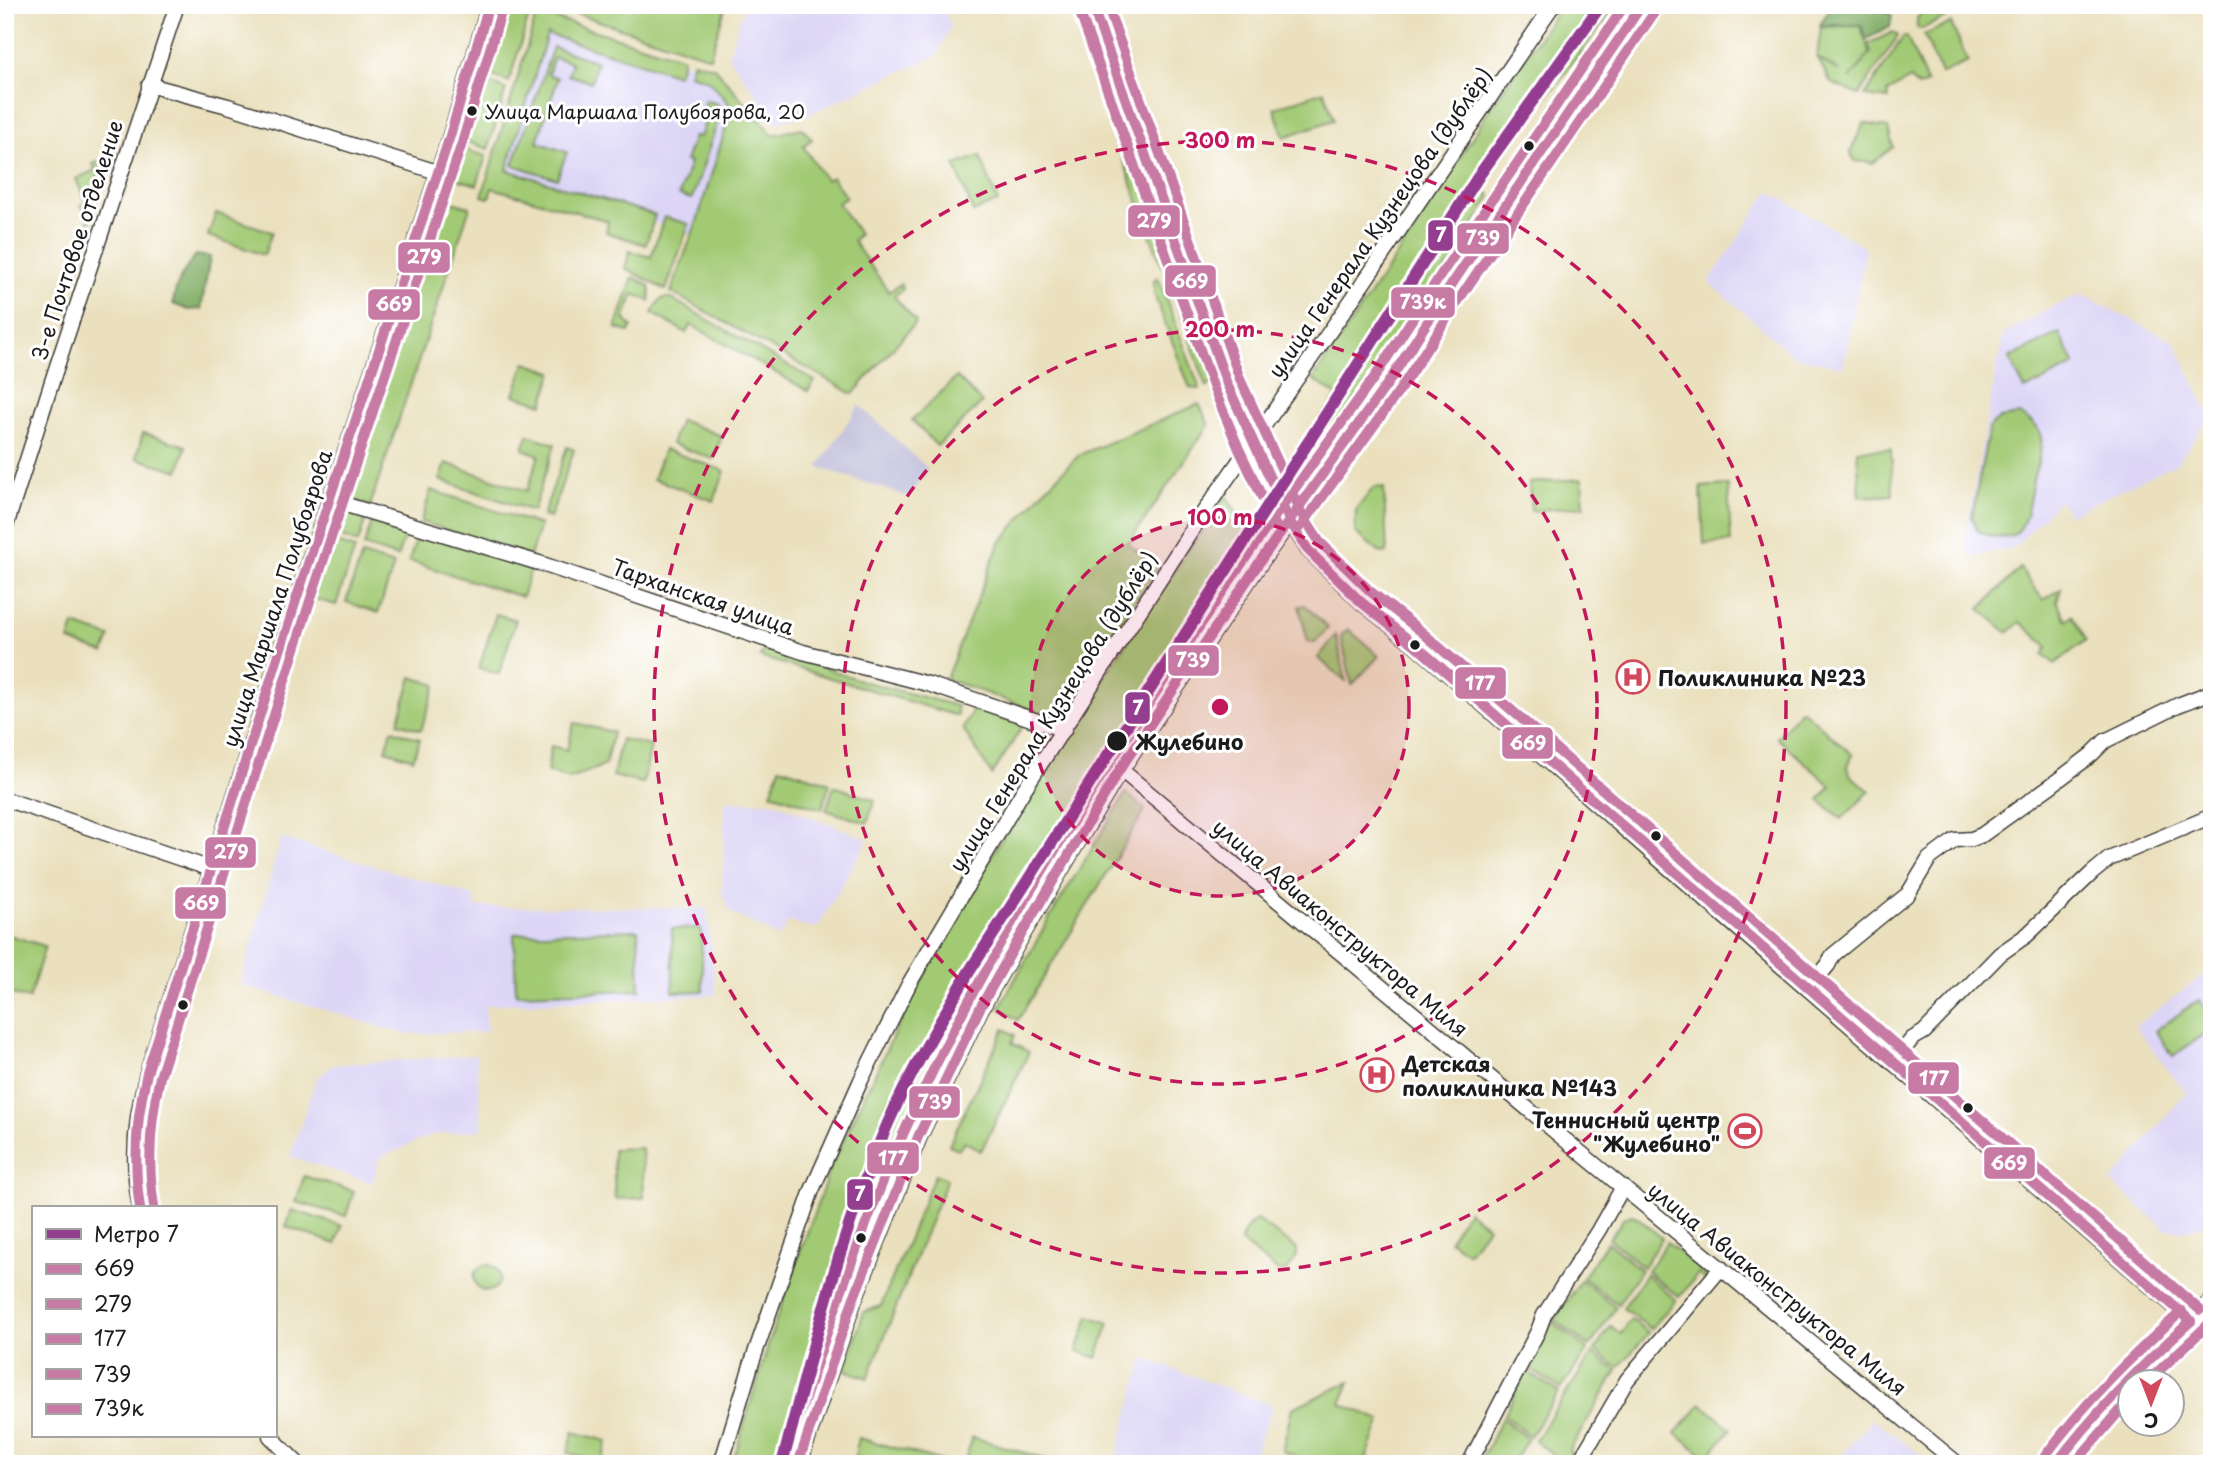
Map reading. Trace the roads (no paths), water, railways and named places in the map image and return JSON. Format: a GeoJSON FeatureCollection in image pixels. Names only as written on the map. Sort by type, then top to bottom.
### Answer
{"type":"FeatureCollection","features":[{"type":"Feature","properties":{"kind":"main road"},"geometry":{"type":"LineString","coordinates":[[798,1464],[853,1300],[918,1137],[980,1008],[1120,769],[1289,520],[1388,383],[1454,281],[1642,5]]}},
{"type":"Feature","properties":{"kind":"main road"},"geometry":{"type":"LineString","coordinates":[[2056,1464],[2068,1447],[2150,1358],[2212,1302]]}},
{"type":"Feature","properties":{"kind":"street","name":"3-е Почтовое отделение"},"geometry":{"type":"LineString","coordinates":[[5,528],[177,5]]}},
{"type":"Feature","properties":{"kind":"street","name":"улица Маршала Полубоярова"},"geometry":{"type":"LineString","coordinates":[[140,1206],[134,1170],[141,1098],[211,869],[489,5]]}},
{"type":"Feature","properties":{"kind":"street"},"geometry":{"type":"LineString","coordinates":[[1093,5],[1227,384],[1289,520],[1308,550],[1361,602],[1414,644],[2191,1321]]}},
{"type":"Feature","properties":{"kind":"street","name":"улица Генерала Кузнецова (дублёр)"},"geometry":{"type":"LineString","coordinates":[[721,1464],[751,1362],[812,1190],[856,1092],[916,972],[1009,813],[1203,513],[1553,5]]}},
{"type":"Feature","properties":{"kind":"street"},"geometry":{"type":"LineString","coordinates":[[149,85],[228,106],[437,173]]}},
{"type":"Feature","properties":{"kind":"street","name":"Тарханская улица"},"geometry":{"type":"LineString","coordinates":[[330,500],[539,563],[791,648],[928,684],[1064,730]]}},
{"type":"Feature","properties":{"kind":"street"},"geometry":{"type":"LineString","coordinates":[[1808,989],[1833,955],[1908,894],[1929,859],[1955,840],[1972,839],[1982,835],[2091,755],[2105,741],[2178,705],[2212,692]]}},
{"type":"Feature","properties":{"kind":"street","name":"улица Авиаконструктора Миля"},"geometry":{"type":"LineString","coordinates":[[1120,769],[1958,1464]]}},
{"type":"Feature","properties":{"kind":"street"},"geometry":{"type":"LineString","coordinates":[[5,799],[211,869]]}},
{"type":"Feature","properties":{"kind":"street"},"geometry":{"type":"LineString","coordinates":[[1893,1063],[1913,1039],[1924,1032],[2000,954],[2027,935],[2109,859],[2212,816]]}},
{"type":"Feature","properties":{"kind":"street"},"geometry":{"type":"LineString","coordinates":[[1469,1464],[1538,1331],[1544,1314],[1623,1188]]}},
{"type":"Feature","properties":{"kind":"street"},"geometry":{"type":"LineString","coordinates":[[1578,1464],[1627,1380],[1721,1268]]}},
{"type":"Feature","properties":{"kind":"street"},"geometry":{"type":"LineString","coordinates":[[272,1438],[298,1464]]}},
{"type":"Feature","properties":{"kind":"metro line","name":"7"},"geometry":{"type":"LineString","coordinates":[[782,1464],[826,1302],[865,1181],[889,1120],[933,1034],[969,972],[1480,174],[1601,5]]}},
{"type":"Feature","properties":{"kind":"place","name":"Улица Маршала Полубоярова, 20"},"geometry":{"type":"Point","coordinates":[472,111]}},
{"type":"Feature","properties":{"kind":"place","name":"Поликлиника №23"},"geometry":{"type":"Point","coordinates":[1633,677]}},
{"type":"Feature","properties":{"kind":"place","name":"Жулебино"},"geometry":{"type":"Point","coordinates":[1117,741]}},
{"type":"Feature","properties":{"kind":"place","name":"Детская поликлиника №143"},"geometry":{"type":"Point","coordinates":[1377,1075]}},
{"type":"Feature","properties":{"kind":"place","name":"Теннисный центр \"Жулебино\""},"geometry":{"type":"Point","coordinates":[1745,1131]}}]}
